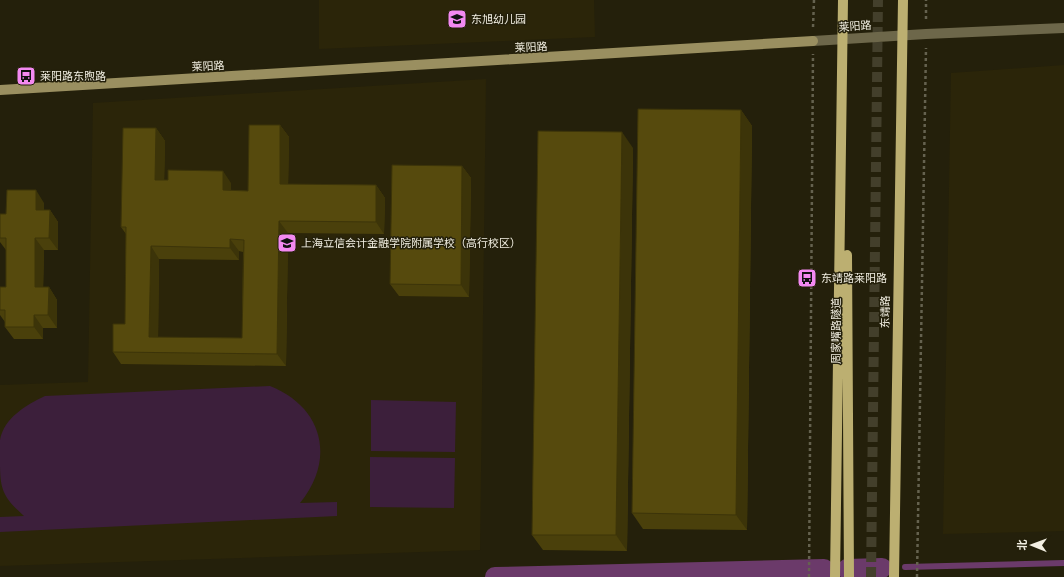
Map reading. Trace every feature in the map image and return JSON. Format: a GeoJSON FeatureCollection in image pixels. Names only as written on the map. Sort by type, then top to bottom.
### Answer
{"type":"FeatureCollection","features":[{"type":"Feature","properties":{"kind":"main road"},"geometry":{"type":"LineString","coordinates":[[835,577],[843,0]]}},
{"type":"Feature","properties":{"kind":"main road","name":"东靖路"},"geometry":{"type":"LineString","coordinates":[[894,577],[903,0]]}},
{"type":"Feature","properties":{"kind":"main road","name":"莱阳路"},"geometry":{"type":"LineString","coordinates":[[0,90],[813,41]]}},
{"type":"Feature","properties":{"kind":"main road","name":"周家嘴路隧道"},"geometry":{"type":"LineString","coordinates":[[843,85],[848,293],[849,577]]}},
{"type":"Feature","properties":{"kind":"street","name":"莱阳路"},"geometry":{"type":"LineString","coordinates":[[813,41],[902,35],[1064,28]]}},
{"type":"Feature","properties":{"kind":"path"},"geometry":{"type":"LineString","coordinates":[[809,577],[814,0]]}},
{"type":"Feature","properties":{"kind":"path"},"geometry":{"type":"LineString","coordinates":[[917,577],[926,0]]}},
{"type":"Feature","properties":{"kind":"shaded area","name":"东旭幼儿园"},"geometry":{"type":"Polygon","coordinates":[[[319,0],[594,0],[595,37],[319,49],[319,0]]]}},
{"type":"Feature","properties":{"kind":"shaded area"},"geometry":{"type":"Polygon","coordinates":[[[1064,65],[1064,531],[943,534],[951,73],[1064,65]]]}},
{"type":"Feature","properties":{"kind":"shaded area","name":"上海立信会计金融学院附属学校（高行校区）"},"geometry":{"type":"Polygon","coordinates":[[[486,79],[480,550],[0,566],[0,385],[88,382],[93,103],[486,79]]]}},
{"type":"Feature","properties":{"kind":"shaded area"},"geometry":{"type":"Polygon","coordinates":[[[270,386],[288,395],[302,407],[312,421],[318,436],[320,452],[318,469],[311,486],[300,503],[337,502],[337,516],[0,532],[0,517],[24,516],[7,498],[2,486],[0,472],[0,440],[2,432],[17,413],[45,396],[270,386]]]}},
{"type":"Feature","properties":{"kind":"shaded area"},"geometry":{"type":"Polygon","coordinates":[[[371,400],[456,402],[455,452],[371,451],[371,400]]]}},
{"type":"Feature","properties":{"kind":"shaded area"},"geometry":{"type":"Polygon","coordinates":[[[370,457],[455,458],[454,508],[370,507],[370,457]]]}},
{"type":"Feature","properties":{"kind":"building"},"geometry":{"type":"Polygon","coordinates":[[[638,109],[741,110],[736,515],[632,513],[638,109]]]}},
{"type":"Feature","properties":{"kind":"building"},"geometry":{"type":"Polygon","coordinates":[[[249,125],[280,125],[280,184],[376,185],[376,222],[279,221],[277,354],[113,352],[113,324],[125,324],[126,227],[121,227],[123,128],[156,128],[155,180],[168,180],[168,170],[223,171],[223,190],[248,191],[249,125]],[[230,239],[230,248],[151,246],[149,337],[242,338],[244,240],[230,239]]]}},
{"type":"Feature","properties":{"kind":"building"},"geometry":{"type":"Polygon","coordinates":[[[538,131],[622,132],[616,535],[532,535],[538,131]]]}},
{"type":"Feature","properties":{"kind":"building"},"geometry":{"type":"Polygon","coordinates":[[[392,165],[462,166],[461,285],[390,284],[392,165]]]}},
{"type":"Feature","properties":{"kind":"building"},"geometry":{"type":"Polygon","coordinates":[[[7,190],[36,190],[36,210],[50,210],[49,238],[35,238],[35,287],[49,287],[48,315],[34,315],[34,327],[5,327],[5,310],[0,310],[0,287],[6,287],[6,238],[0,238],[0,214],[6,214],[7,190]]]}},
{"type":"Feature","properties":{"kind":"waterway"},"geometry":{"type":"LineString","coordinates":[[905,567],[1064,563]]}},
{"type":"Feature","properties":{"kind":"waterway"},"geometry":{"type":"LineString","coordinates":[[847,569],[882,568]]}},
{"type":"Feature","properties":{"kind":"waterway"},"geometry":{"type":"LineString","coordinates":[[495,577],[824,569]]}},
{"type":"Feature","properties":{"kind":"tunnel"},"geometry":{"type":"LineString","coordinates":[[871,577],[878,0]]}},
{"type":"Feature","properties":{"kind":"place","name":"东旭幼儿园"},"geometry":{"type":"Point","coordinates":[457,19]}},
{"type":"Feature","properties":{"kind":"place","name":"莱阳路东煦路"},"geometry":{"type":"Point","coordinates":[26,76]}},
{"type":"Feature","properties":{"kind":"place","name":"上海立信会计金融学院附属学校（高行校区）"},"geometry":{"type":"Point","coordinates":[287,243]}},
{"type":"Feature","properties":{"kind":"place","name":"东靖路莱阳路"},"geometry":{"type":"Point","coordinates":[807,278]}}]}
